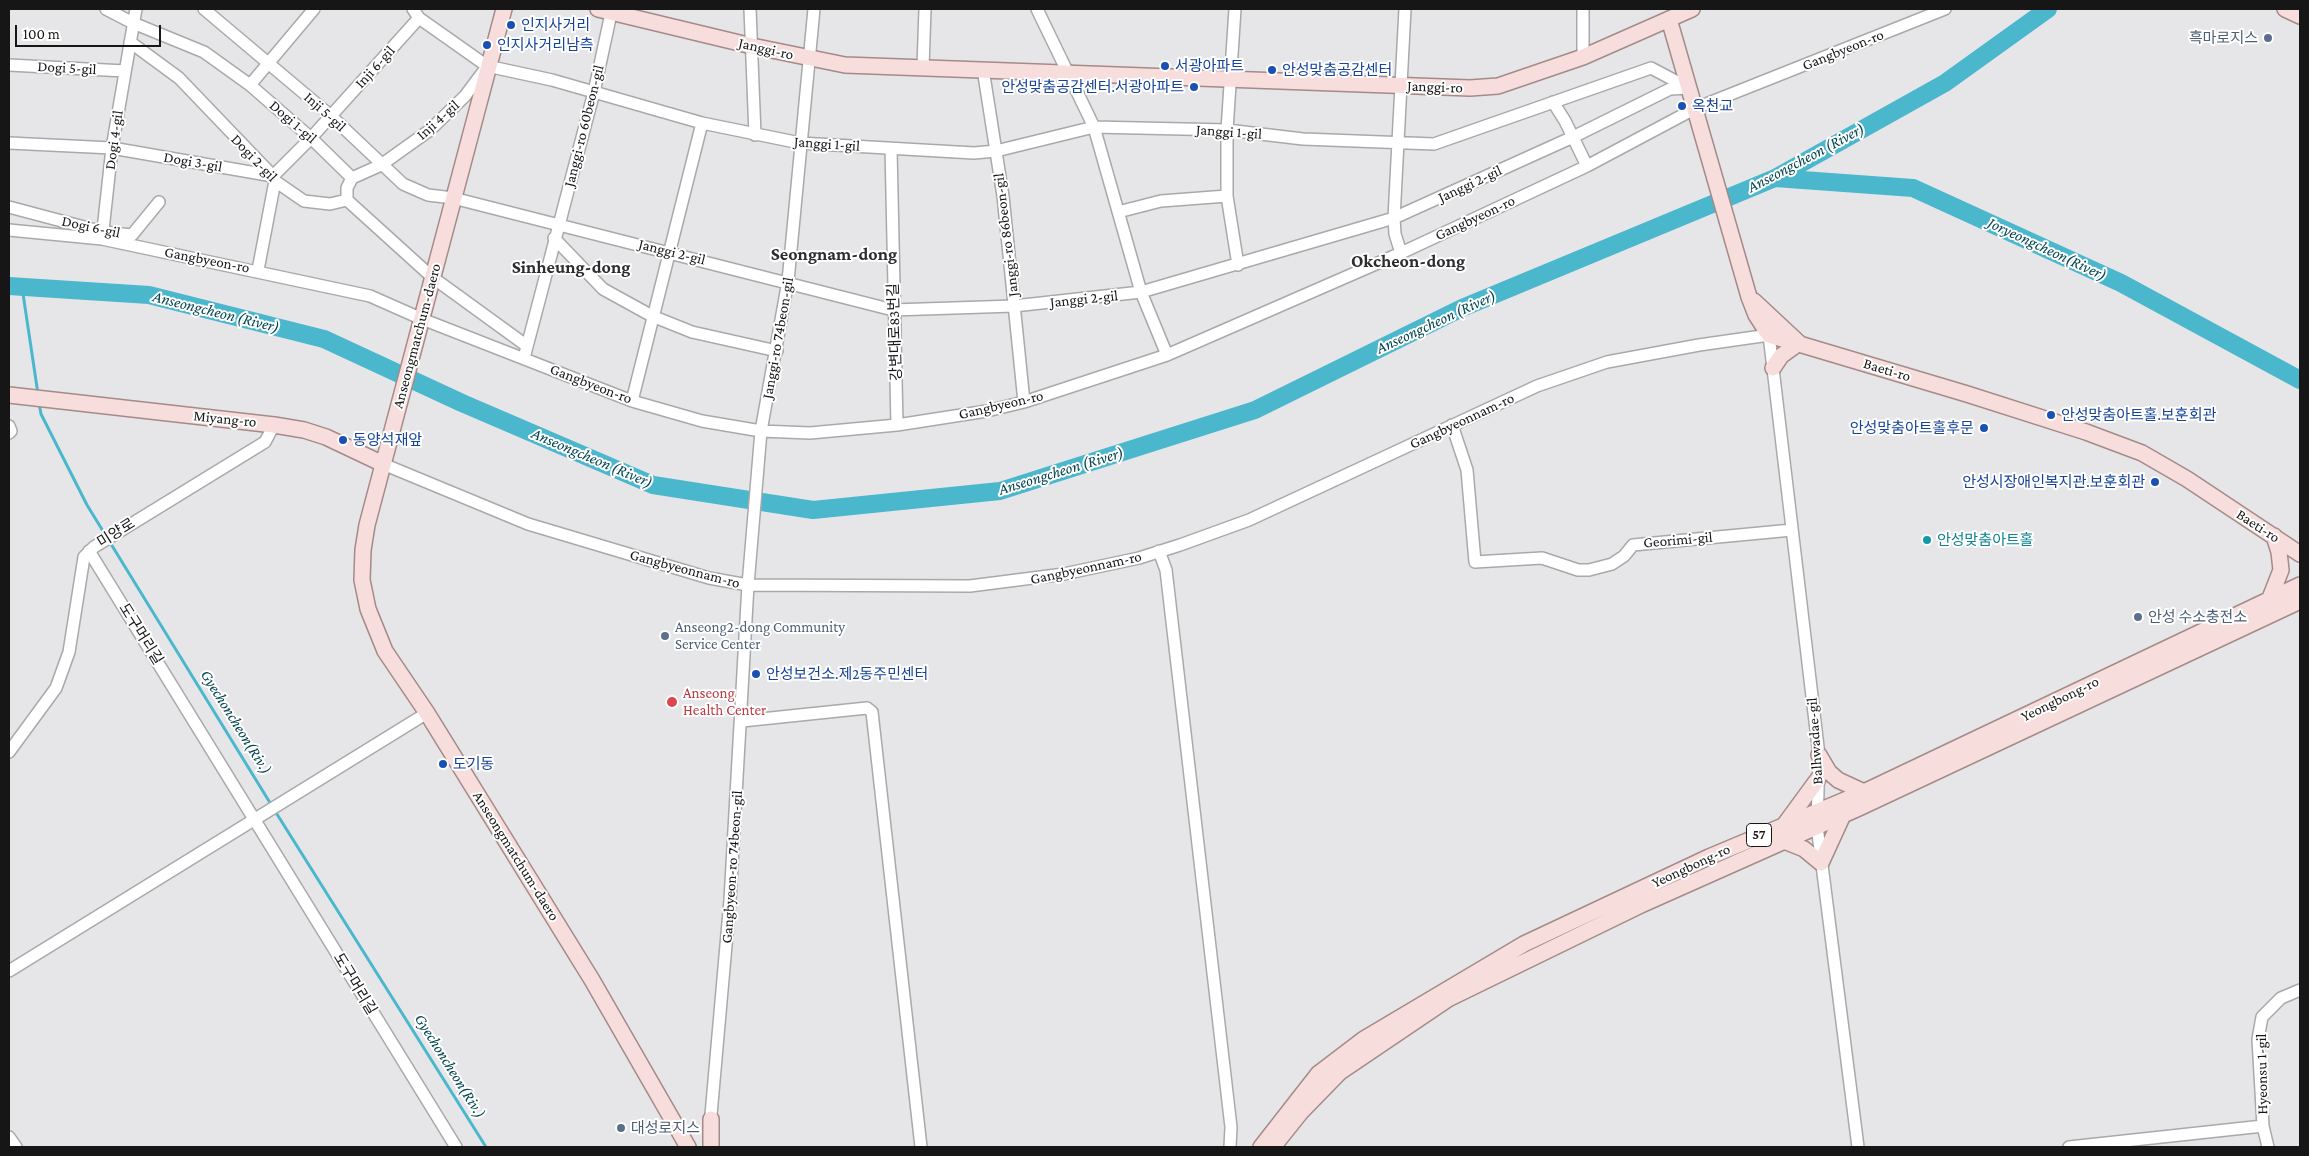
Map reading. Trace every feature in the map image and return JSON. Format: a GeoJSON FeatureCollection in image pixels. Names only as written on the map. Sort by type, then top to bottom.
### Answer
{"type":"FeatureCollection","features":[{"type":"Feature","properties":{"kind":"main road","name":"Anseongmatchum-daero"},"geometry":{"type":"LineString","coordinates":[[504,9],[367,525],[362,580],[368,610],[385,651],[427,713],[592,980],[687,1145]]}},
{"type":"Feature","properties":{"kind":"main road","name":"Janggi-ro"},"geometry":{"type":"LineString","coordinates":[[607,10],[752,46],[845,65],[1470,88],[1498,86],[1583,57],[1692,9]]}},
{"type":"Feature","properties":{"kind":"main road"},"geometry":{"type":"LineString","coordinates":[[2285,9],[2300,16]]}},
{"type":"Feature","properties":{"kind":"main road"},"geometry":{"type":"LineString","coordinates":[[1669,19],[1749,297],[1760,314],[1769,335]]}},
{"type":"Feature","properties":{"kind":"main road"},"geometry":{"type":"LineString","coordinates":[[1760,314],[1799,343],[1780,356],[1773,368]]}},
{"type":"Feature","properties":{"kind":"main road","name":"Baeti-ro"},"geometry":{"type":"LineString","coordinates":[[1769,335],[1976,397],[2086,432],[2142,453],[2187,479],[2300,553]]}},
{"type":"Feature","properties":{"kind":"main road","name":"Miyang-ro"},"geometry":{"type":"LineString","coordinates":[[15,396],[274,424],[304,430],[385,459]]}},
{"type":"Feature","properties":{"kind":"main road"},"geometry":{"type":"LineString","coordinates":[[2270,598],[2281,570],[2279,552],[2274,536]]}},
{"type":"Feature","properties":{"kind":"main road","name":"Yeongbong-ro"},"geometry":{"type":"LineString","coordinates":[[1260,1147],[1318,1074],[1364,1039],[1524,944],[1709,857],[1864,792],[2300,585]]}},
{"type":"Feature","properties":{"kind":"main road","name":"Yeongbong-ro"},"geometry":{"type":"LineString","coordinates":[[1273,1147],[1301,1112],[1340,1072],[1448,999],[1573,937],[1842,815],[2300,602]]}},
{"type":"Feature","properties":{"kind":"main road"},"geometry":{"type":"LineString","coordinates":[[2270,615],[2300,610]]}},
{"type":"Feature","properties":{"kind":"main road"},"geometry":{"type":"LineString","coordinates":[[1818,755],[1829,772],[1838,780],[1864,792]]}},
{"type":"Feature","properties":{"kind":"main road"},"geometry":{"type":"LineString","coordinates":[[1784,825],[1818,779]]}},
{"type":"Feature","properties":{"kind":"main road"},"geometry":{"type":"LineString","coordinates":[[1784,841],[1804,850],[1821,863],[1842,815]]}},
{"type":"Feature","properties":{"kind":"main road"},"geometry":{"type":"LineString","coordinates":[[687,1145],[708,1145],[712,1119]]}},
{"type":"Feature","properties":{"kind":"street","name":"Dogi 1-gil"},"geometry":{"type":"LineString","coordinates":[[108,9],[133,23],[204,52],[250,85],[311,138],[352,178]]}},
{"type":"Feature","properties":{"kind":"street","name":"Dogi 4-gil"},"geometry":{"type":"LineString","coordinates":[[102,236],[112,148],[136,9]]}},
{"type":"Feature","properties":{"kind":"street","name":"Inji 5-gil"},"geometry":{"type":"LineString","coordinates":[[204,9],[331,116],[403,184],[428,195],[453,198]]}},
{"type":"Feature","properties":{"kind":"street"},"geometry":{"type":"LineString","coordinates":[[250,85],[270,64],[314,9]]}},
{"type":"Feature","properties":{"kind":"street"},"geometry":{"type":"LineString","coordinates":[[750,9],[755,135]]}},
{"type":"Feature","properties":{"kind":"street","name":"Janggi-ro 74beon-gil"},"geometry":{"type":"LineString","coordinates":[[751,560],[761,434],[788,281],[814,9]]}},
{"type":"Feature","properties":{"kind":"street"},"geometry":{"type":"LineString","coordinates":[[923,67],[926,9]]}},
{"type":"Feature","properties":{"kind":"street"},"geometry":{"type":"LineString","coordinates":[[1037,9],[1094,127],[1141,292],[1168,355]]}},
{"type":"Feature","properties":{"kind":"street"},"geometry":{"type":"LineString","coordinates":[[1234,9],[1227,130],[1227,196],[1238,265]]}},
{"type":"Feature","properties":{"kind":"street"},"geometry":{"type":"LineString","coordinates":[[1401,253],[1395,234],[1394,218],[1404,9]]}},
{"type":"Feature","properties":{"kind":"street"},"geometry":{"type":"LineString","coordinates":[[1583,9],[1583,57]]}},
{"type":"Feature","properties":{"kind":"street","name":"Gangbyeon-ro"},"geometry":{"type":"LineString","coordinates":[[9,230],[102,236],[370,296],[421,323],[524,358],[632,401],[702,421],[761,434],[810,433],[898,425],[987,411],[1024,402],[1168,355],[1401,253],[1697,112],[1945,9]]}},
{"type":"Feature","properties":{"kind":"street","name":"Janggi-ro 60beon-gil"},"geometry":{"type":"LineString","coordinates":[[524,358],[554,238],[594,92],[607,10]]}},
{"type":"Feature","properties":{"kind":"street"},"geometry":{"type":"LineString","coordinates":[[416,13],[488,66]]}},
{"type":"Feature","properties":{"kind":"street","name":"Inji 6-gil"},"geometry":{"type":"LineString","coordinates":[[274,178],[331,116],[416,13]]}},
{"type":"Feature","properties":{"kind":"street","name":"Dogi 2-gil"},"geometry":{"type":"LineString","coordinates":[[130,42],[179,78],[274,178],[304,201],[330,204],[347,200]]}},
{"type":"Feature","properties":{"kind":"street","name":"Dogi 5-gil"},"geometry":{"type":"LineString","coordinates":[[9,65],[125,71]]}},
{"type":"Feature","properties":{"kind":"street","name":"Janggi 1-gil"},"geometry":{"type":"LineString","coordinates":[[488,66],[594,92],[702,123],[755,135],[800,143],[974,153],[996,151],[1094,127],[1227,130],[1303,139],[1434,144],[1651,68],[1689,88]]}},
{"type":"Feature","properties":{"kind":"street","name":"Inji 4-gil"},"geometry":{"type":"LineString","coordinates":[[352,178],[381,165],[430,130],[465,96],[488,66]]}},
{"type":"Feature","properties":{"kind":"street","name":"Janggi-ro 86beon-gil"},"geometry":{"type":"LineString","coordinates":[[983,69],[996,151],[1024,402]]}},
{"type":"Feature","properties":{"kind":"street","name":"Janggi 2-gil"},"geometry":{"type":"LineString","coordinates":[[453,198],[788,281],[893,310],[1014,306],[1141,292],[1394,218],[1573,137],[1670,89],[1689,88]]}},
{"type":"Feature","properties":{"kind":"street"},"geometry":{"type":"LineString","coordinates":[[1553,102],[1587,166]]}},
{"type":"Feature","properties":{"kind":"street"},"geometry":{"type":"LineString","coordinates":[[632,401],[702,123]]}},
{"type":"Feature","properties":{"kind":"street"},"geometry":{"type":"LineString","coordinates":[[9,143],[112,148]]}},
{"type":"Feature","properties":{"kind":"street","name":"Dogi 3-gil"},"geometry":{"type":"LineString","coordinates":[[112,148],[274,178]]}},
{"type":"Feature","properties":{"kind":"street","name":"강변대로83번길"},"geometry":{"type":"LineString","coordinates":[[891,148],[893,310],[898,425]]}},
{"type":"Feature","properties":{"kind":"street"},"geometry":{"type":"LineString","coordinates":[[258,270],[274,178]]}},
{"type":"Feature","properties":{"kind":"street"},"geometry":{"type":"LineString","coordinates":[[352,178],[348,188],[347,200],[432,277],[527,346]]}},
{"type":"Feature","properties":{"kind":"street"},"geometry":{"type":"LineString","coordinates":[[1118,212],[1161,201],[1227,196]]}},
{"type":"Feature","properties":{"kind":"street","name":"Dogi 6-gil"},"geometry":{"type":"LineString","coordinates":[[9,207],[102,236],[132,235],[159,202]]}},
{"type":"Feature","properties":{"kind":"street"},"geometry":{"type":"LineString","coordinates":[[554,238],[603,289],[652,316],[692,332],[777,351]]}},
{"type":"Feature","properties":{"kind":"street","name":"Balhwadae-gil"},"geometry":{"type":"LineString","coordinates":[[1769,335],[1818,755],[1817,826],[1821,863],[1858,1147]]}},
{"type":"Feature","properties":{"kind":"street","name":"Gangbyeonnam-ro"},"geometry":{"type":"LineString","coordinates":[[385,459],[528,524],[709,578],[748,585],[970,586],[1064,574],[1159,551],[1249,520],[1538,386],[1607,362],[1699,345],[1769,335]]}},
{"type":"Feature","properties":{"kind":"street","name":"미양로"},"geometry":{"type":"LineString","coordinates":[[9,752],[56,688],[69,652],[83,562],[91,549],[265,442],[274,424]]}},
{"type":"Feature","properties":{"kind":"street"},"geometry":{"type":"LineString","coordinates":[[9,426],[11,431],[9,433]]}},
{"type":"Feature","properties":{"kind":"street","name":"Georimi-gil"},"geometry":{"type":"LineString","coordinates":[[1452,426],[1467,470],[1475,562],[1542,558],[1578,570],[1588,570],[1612,564],[1624,556],[1633,545],[1792,530]]}},
{"type":"Feature","properties":{"kind":"street","name":"도구머리길"},"geometry":{"type":"LineString","coordinates":[[91,549],[258,818],[456,1147]]}},
{"type":"Feature","properties":{"kind":"street"},"geometry":{"type":"LineString","coordinates":[[1159,551],[1166,570],[1231,1127],[1230,1147]]}},
{"type":"Feature","properties":{"kind":"street","name":"Gangbyeon-ro 74beon-gil"},"geometry":{"type":"LineString","coordinates":[[712,1119],[724,987],[751,560]]}},
{"type":"Feature","properties":{"kind":"street"},"geometry":{"type":"LineString","coordinates":[[742,721],[867,708],[872,712],[921,1147]]}},
{"type":"Feature","properties":{"kind":"street"},"geometry":{"type":"LineString","coordinates":[[9,971],[427,713]]}},
{"type":"Feature","properties":{"kind":"street","name":"Hyeonsu 1-gil"},"geometry":{"type":"LineString","coordinates":[[2268,1147],[2263,1126],[2258,1039],[2262,1017],[2280,998],[2300,990]]}},
{"type":"Feature","properties":{"kind":"street"},"geometry":{"type":"LineString","coordinates":[[2069,1147],[2263,1126]]}},
{"type":"Feature","properties":{"kind":"street"},"geometry":{"type":"LineString","coordinates":[[9,1137],[16,1147]]}},
{"type":"Feature","properties":{"kind":"waterway","name":"Anseongcheon (River)"},"geometry":{"type":"LineString","coordinates":[[9,286],[149,295],[324,339],[462,403],[653,485],[813,510],[1000,491],[1255,410],[1462,308],[1775,178],[1945,83],[2048,9]]}},
{"type":"Feature","properties":{"kind":"waterway","name":"Joryeongcheon(River)"},"geometry":{"type":"LineString","coordinates":[[1775,178],[1913,188],[2121,283],[2300,380]]}},
{"type":"Feature","properties":{"kind":"waterway","name":"Gyechoncheon(Riv.)"},"geometry":{"type":"LineString","coordinates":[[22,287],[38,394]]}},
{"type":"Feature","properties":{"kind":"waterway","name":"Gyechoncheon(Riv.)"},"geometry":{"type":"LineString","coordinates":[[39,403],[41,414],[87,505],[272,806]]}},
{"type":"Feature","properties":{"kind":"waterway","name":"Gyechoncheon(Riv.)"},"geometry":{"type":"LineString","coordinates":[[275,811],[486,1147]]}},
{"type":"Feature","properties":{"kind":"place","name":"인지사거리"},"geometry":{"type":"Point","coordinates":[511,25]}},
{"type":"Feature","properties":{"kind":"place","name":"흑마로지스"},"geometry":{"type":"Point","coordinates":[2268,38]}},
{"type":"Feature","properties":{"kind":"place","name":"인지사거리남측"},"geometry":{"type":"Point","coordinates":[487,45]}},
{"type":"Feature","properties":{"kind":"place","name":"서광아파트"},"geometry":{"type":"Point","coordinates":[1165,66]}},
{"type":"Feature","properties":{"kind":"place","name":"안성맞춤공감센터"},"geometry":{"type":"Point","coordinates":[1272,70]}},
{"type":"Feature","properties":{"kind":"place","name":"안성맞춤공감센터.서광아파트"},"geometry":{"type":"Point","coordinates":[1194,87]}},
{"type":"Feature","properties":{"kind":"place","name":"옥천교"},"geometry":{"type":"Point","coordinates":[1682,106]}},
{"type":"Feature","properties":{"kind":"place","name":"안성맞춤아트홀.보훈회관"},"geometry":{"type":"Point","coordinates":[2051,415]}},
{"type":"Feature","properties":{"kind":"place","name":"안성맞춤아트홀후문"},"geometry":{"type":"Point","coordinates":[1984,428]}},
{"type":"Feature","properties":{"kind":"place","name":"동양석재앞"},"geometry":{"type":"Point","coordinates":[343,440]}},
{"type":"Feature","properties":{"kind":"place","name":"안성시장애인복지관.보훈회관"},"geometry":{"type":"Point","coordinates":[2155,482]}},
{"type":"Feature","properties":{"kind":"place","name":"안성맞춤아트홀"},"geometry":{"type":"Point","coordinates":[1927,540]}},
{"type":"Feature","properties":{"kind":"place","name":"안성 수소충전소"},"geometry":{"type":"Point","coordinates":[2138,617]}},
{"type":"Feature","properties":{"kind":"place","name":"Anseong2-dong Community Service Center"},"geometry":{"type":"Point","coordinates":[665,636]}},
{"type":"Feature","properties":{"kind":"place","name":"안성보건소.제2동주민센터"},"geometry":{"type":"Point","coordinates":[756,674]}},
{"type":"Feature","properties":{"kind":"place","name":"Anseong Health Center"},"geometry":{"type":"Point","coordinates":[672,702]}},
{"type":"Feature","properties":{"kind":"place","name":"도기동"},"geometry":{"type":"Point","coordinates":[443,764]}},
{"type":"Feature","properties":{"kind":"place","name":"대성로지스"},"geometry":{"type":"Point","coordinates":[621,1128]}},
{"type":"Feature","properties":{"kind":"district","name":"Seongnam-dong"},"geometry":{"type":"Point","coordinates":[834,254]}},
{"type":"Feature","properties":{"kind":"district","name":"Okcheon-dong"},"geometry":{"type":"Point","coordinates":[1408,261]}},
{"type":"Feature","properties":{"kind":"district","name":"Sinheung-dong"},"geometry":{"type":"Point","coordinates":[571,267]}}]}
